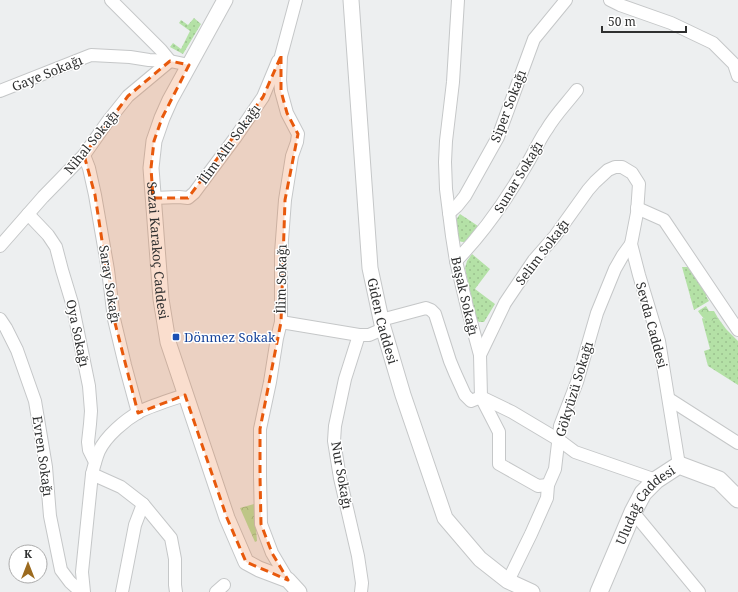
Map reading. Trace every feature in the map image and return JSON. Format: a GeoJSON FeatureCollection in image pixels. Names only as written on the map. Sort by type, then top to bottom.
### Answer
{"type":"FeatureCollection","features":[{"type":"Feature","properties":{"kind":"main road","name":"Uludağ Caddesi"},"geometry":{"type":"LineString","coordinates":[[599,592],[633,512],[643,493],[656,480],[679,465],[719,480],[738,499]]}},
{"type":"Feature","properties":{"kind":"street"},"geometry":{"type":"LineString","coordinates":[[111,0],[170,61]]}},
{"type":"Feature","properties":{"kind":"street","name":"Sezai Karakoç Caddesi"},"geometry":{"type":"LineString","coordinates":[[225,0],[170,100],[154,141],[151,168],[161,299],[166,335],[185,395],[227,518],[246,562],[288,580],[299,592]]}},
{"type":"Feature","properties":{"kind":"street","name":"İlim Sokağı"},"geometry":{"type":"LineString","coordinates":[[288,580],[272,553],[261,524],[260,430],[280,322],[281,253],[285,200],[292,156],[298,134],[287,113],[281,90],[280,56],[296,0]]}},
{"type":"Feature","properties":{"kind":"street","name":"Giden Caddesi"},"geometry":{"type":"LineString","coordinates":[[351,0],[370,268],[382,325],[403,395],[445,518],[480,559],[508,581],[532,592]]}},
{"type":"Feature","properties":{"kind":"street","name":"Başak Sokağı"},"geometry":{"type":"LineString","coordinates":[[458,0],[453,82],[445,162],[449,213],[456,261],[480,355],[481,397]]}},
{"type":"Feature","properties":{"kind":"street","name":"Siper Sokağı"},"geometry":{"type":"LineString","coordinates":[[449,213],[466,196],[498,137],[534,39],[566,0]]}},
{"type":"Feature","properties":{"kind":"street"},"geometry":{"type":"LineString","coordinates":[[610,0],[671,23],[713,43],[734,64],[738,76]]}},
{"type":"Feature","properties":{"kind":"street","name":"Gaye Sokağı"},"geometry":{"type":"LineString","coordinates":[[0,92],[91,55],[170,61],[189,65]]}},
{"type":"Feature","properties":{"kind":"street","name":"İlim Altı Sokağı"},"geometry":{"type":"LineString","coordinates":[[153,198],[188,198],[194,193],[235,138],[263,96],[280,56]]}},
{"type":"Feature","properties":{"kind":"street","name":"Nihal Sokağı"},"geometry":{"type":"LineString","coordinates":[[0,246],[43,197],[84,155],[128,96],[170,61]]}},
{"type":"Feature","properties":{"kind":"street","name":"Sunar Sokağı"},"geometry":{"type":"LineString","coordinates":[[456,261],[474,242],[511,192],[547,129],[577,90]]}},
{"type":"Feature","properties":{"kind":"street","name":"Saray Sokağı"},"geometry":{"type":"LineString","coordinates":[[84,155],[89,168],[95,195],[108,270],[114,319],[138,413]]}},
{"type":"Feature","properties":{"kind":"street","name":"Selim Sokağı"},"geometry":{"type":"LineString","coordinates":[[480,355],[505,303],[534,260],[555,236],[595,182],[608,170],[616,167],[622,167]]}},
{"type":"Feature","properties":{"kind":"street","name":"Sevda Caddesi"},"geometry":{"type":"LineString","coordinates":[[622,167],[632,173],[640,184],[631,244],[659,341],[679,465]]}},
{"type":"Feature","properties":{"kind":"street"},"geometry":{"type":"LineString","coordinates":[[637,208],[664,220],[738,330]]}},
{"type":"Feature","properties":{"kind":"street","name":"Oya Sokağı"},"geometry":{"type":"LineString","coordinates":[[28,214],[48,235],[56,247],[72,303],[90,386],[88,442],[89,450],[95,462]]}},
{"type":"Feature","properties":{"kind":"street","name":"Gökyüzü Sokağı"},"geometry":{"type":"LineString","coordinates":[[508,581],[547,498],[548,485],[555,469],[560,426],[577,382],[597,313],[616,269],[623,255],[631,244]]}},
{"type":"Feature","properties":{"kind":"street"},"geometry":{"type":"LineString","coordinates":[[280,322],[359,335],[369,335],[382,325],[426,308],[431,310],[435,314],[450,361],[465,395],[471,400],[481,397],[512,412],[559,440],[575,452],[656,480]]}},
{"type":"Feature","properties":{"kind":"street","name":"Evren Sokağı"},"geometry":{"type":"LineString","coordinates":[[0,319],[17,350],[34,400],[46,467],[50,516],[61,570],[70,582],[83,592]]}},
{"type":"Feature","properties":{"kind":"street","name":"Nur Sokağı"},"geometry":{"type":"LineString","coordinates":[[359,335],[345,379],[335,426],[334,441],[340,478],[358,556],[362,583],[361,592]]}},
{"type":"Feature","properties":{"kind":"street"},"geometry":{"type":"LineString","coordinates":[[83,592],[82,572],[92,474],[100,449],[117,428],[138,413],[185,395]]}},
{"type":"Feature","properties":{"kind":"street"},"geometry":{"type":"LineString","coordinates":[[481,397],[499,432],[499,464],[538,486],[548,485]]}},
{"type":"Feature","properties":{"kind":"street"},"geometry":{"type":"LineString","coordinates":[[669,399],[738,443]]}},
{"type":"Feature","properties":{"kind":"street"},"geometry":{"type":"LineString","coordinates":[[92,474],[121,487],[143,504],[171,538],[176,559],[176,592]]}},
{"type":"Feature","properties":{"kind":"street"},"geometry":{"type":"LineString","coordinates":[[122,592],[135,525],[143,504]]}},
{"type":"Feature","properties":{"kind":"street"},"geometry":{"type":"LineString","coordinates":[[633,512],[698,592]]}},
{"type":"Feature","properties":{"kind":"highlighted area"},"geometry":{"type":"Polygon","coordinates":[[[281,56],[281,91],[287,113],[298,134],[285,200],[281,322],[260,429],[260,476],[261,524],[272,553],[288,580],[246,562],[227,518],[185,395],[138,413],[114,319],[95,195],[84,155],[128,96],[170,61],[189,65],[162,118],[154,141],[151,168],[153,198],[188,198],[263,97],[281,56]]]}},
{"type":"Feature","properties":{"kind":"green space"},"geometry":{"type":"Polygon","coordinates":[[[194,18],[201,24],[183,54],[170,47],[173,43],[181,49],[190,31],[179,23],[181,20],[188,25],[194,18]]]}},
{"type":"Feature","properties":{"kind":"green space"},"geometry":{"type":"Polygon","coordinates":[[[460,214],[478,226],[471,238],[466,242],[459,241],[455,230],[456,220],[460,214]]]}},
{"type":"Feature","properties":{"kind":"green space"},"geometry":{"type":"Polygon","coordinates":[[[472,254],[490,269],[475,289],[495,304],[484,322],[479,322],[476,319],[465,268],[467,261],[472,254]]]}},
{"type":"Feature","properties":{"kind":"green space"},"geometry":{"type":"Polygon","coordinates":[[[682,267],[688,267],[708,294],[706,296],[709,301],[694,310],[682,267]]]}},
{"type":"Feature","properties":{"kind":"green space"},"geometry":{"type":"Polygon","coordinates":[[[706,306],[709,311],[714,311],[718,318],[709,321],[702,317],[698,311],[706,306]]]}},
{"type":"Feature","properties":{"kind":"green space"},"geometry":{"type":"Polygon","coordinates":[[[703,318],[707,320],[714,320],[718,318],[738,341],[738,385],[708,366],[704,351],[710,349],[703,318]]]}},
{"type":"Feature","properties":{"kind":"green space"},"geometry":{"type":"Polygon","coordinates":[[[254,504],[257,541],[255,542],[240,508],[254,504]]]}},
{"type":"Feature","properties":{"kind":"place","name":"Dönmez Sokak"},"geometry":{"type":"Point","coordinates":[176,337]}}]}
